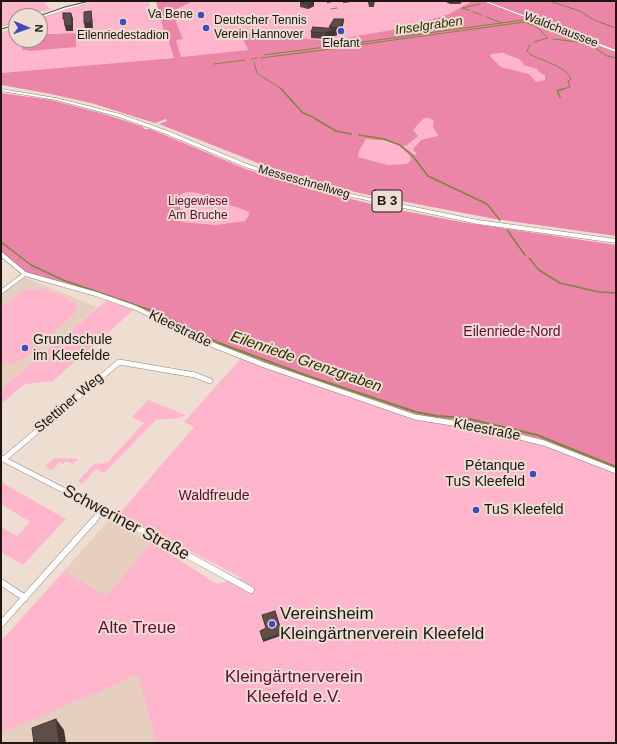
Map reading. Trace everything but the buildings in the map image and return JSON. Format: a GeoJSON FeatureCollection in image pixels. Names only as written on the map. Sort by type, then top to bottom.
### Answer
{"type":"FeatureCollection","features":[{"type":"Feature","properties":{"kind":"highway","name":"Messeschnellweg"},"geometry":{"type":"LineString","coordinates":[[1,89],[58,97],[121,114],[166,129],[253,165],[336,190],[403,205],[479,219],[616,238]]}},
{"type":"Feature","properties":{"kind":"highway","name":"Messeschnellweg"},"geometry":{"type":"LineString","coordinates":[[1,89],[56,99],[118,115],[163,131],[250,167],[304,184],[348,195],[402,208],[486,223],[616,241]]}},
{"type":"Feature","properties":{"kind":"street"},"geometry":{"type":"LineString","coordinates":[[48,10],[84,1]]}},
{"type":"Feature","properties":{"kind":"street"},"geometry":{"type":"LineString","coordinates":[[48,13],[69,6],[93,1]]}},
{"type":"Feature","properties":{"kind":"street","name":"Waldchaussee"},"geometry":{"type":"LineString","coordinates":[[484,1],[616,51]]}},
{"type":"Feature","properties":{"kind":"street","name":"Kleestraße"},"geometry":{"type":"LineString","coordinates":[[1,254],[25,274],[96,294],[136,308],[217,347],[242,357],[415,417],[521,436],[544,443],[616,471]]}},
{"type":"Feature","properties":{"kind":"street"},"geometry":{"type":"LineString","coordinates":[[1,292],[25,274]]}},
{"type":"Feature","properties":{"kind":"street","name":"Stettiner Weg"},"geometry":{"type":"LineString","coordinates":[[2,458],[119,362],[195,375],[210,381]]}},
{"type":"Feature","properties":{"kind":"street","name":"Schweriner Straße"},"geometry":{"type":"LineString","coordinates":[[2,458],[96,507],[98,512],[108,513],[120,519],[250,590]]}},
{"type":"Feature","properties":{"kind":"street"},"geometry":{"type":"LineString","coordinates":[[1,624],[96,517],[98,512]]}},
{"type":"Feature","properties":{"kind":"street"},"geometry":{"type":"LineString","coordinates":[[1,582],[25,598]]}},
{"type":"Feature","properties":{"kind":"shaded area","name":"Grundschule im Kleefelde"},"geometry":{"type":"Polygon","coordinates":[[[26,278],[97,307],[1,389],[1,296],[26,278]]]}},
{"type":"Feature","properties":{"kind":"shaded area"},"geometry":{"type":"Polygon","coordinates":[[[110,519],[151,542],[107,596],[64,571],[110,519]]]}},
{"type":"Feature","properties":{"kind":"shaded area"},"geometry":{"type":"Polygon","coordinates":[[[138,675],[156,743],[1,743],[1,732],[138,675]]]}},
{"type":"Feature","properties":{"kind":"green space"},"geometry":{"type":"Polygon","coordinates":[[[1,1],[50,1],[44,3],[51,9],[48,10],[48,8],[8,8],[8,25],[1,27],[1,1]]]}},
{"type":"Feature","properties":{"kind":"green space"},"geometry":{"type":"Polygon","coordinates":[[[98,1],[151,1],[149,3],[151,10],[147,10],[148,12],[159,11],[166,38],[168,38],[174,58],[1,73],[1,32],[8,31],[8,48],[22,48],[22,50],[29,50],[35,48],[48,48],[48,43],[75,34],[48,33],[48,15],[60,10],[98,1]]]}},
{"type":"Feature","properties":{"kind":"green space"},"geometry":{"type":"Polygon","coordinates":[[[156,1],[193,1],[175,10],[175,19],[183,39],[176,40],[181,57],[248,50],[240,32],[329,41],[402,28],[449,14],[472,1],[616,1],[616,236],[495,219],[359,193],[306,179],[258,163],[159,124],[167,121],[166,119],[155,123],[91,103],[1,85],[1,73],[174,58],[168,39],[166,39],[156,1]],[[503,53],[491,54],[490,56],[501,67],[529,74],[536,82],[545,80],[545,76],[537,69],[523,65],[519,59],[503,53]],[[424,118],[413,130],[418,136],[407,145],[403,146],[413,154],[417,155],[413,149],[421,140],[438,135],[433,127],[434,121],[429,118],[424,118]],[[366,139],[359,151],[358,157],[388,165],[404,164],[411,160],[410,156],[398,145],[385,141],[366,139]]]}},
{"type":"Feature","properties":{"kind":"green space"},"geometry":{"type":"Polygon","coordinates":[[[193,1],[472,1],[449,14],[402,28],[329,41],[241,32],[249,50],[181,57],[175,40],[183,39],[175,19],[175,10],[193,1]]]}},
{"type":"Feature","properties":{"kind":"green space"},"geometry":{"type":"Polygon","coordinates":[[[48,34],[76,34],[76,47],[29,51],[22,50],[22,48],[48,48],[48,34]]]}},
{"type":"Feature","properties":{"kind":"green space"},"geometry":{"type":"Polygon","coordinates":[[[491,54],[507,54],[519,59],[524,63],[524,65],[538,69],[546,79],[543,82],[536,82],[529,74],[501,67],[490,56],[491,54]]]}},
{"type":"Feature","properties":{"kind":"green space","name":"Eilenriede-Nord"},"geometry":{"type":"Polygon","coordinates":[[[1,93],[51,100],[104,114],[144,127],[144,129],[150,129],[246,169],[310,189],[384,207],[461,222],[616,245],[616,471],[521,436],[415,417],[242,357],[157,317],[96,294],[30,276],[1,254],[1,93]],[[190,192],[183,193],[180,196],[177,204],[182,211],[179,219],[183,222],[215,225],[245,221],[248,217],[249,212],[202,194],[190,192]]]}},
{"type":"Feature","properties":{"kind":"green space"},"geometry":{"type":"Polygon","coordinates":[[[424,118],[429,118],[434,121],[438,135],[421,140],[413,149],[417,155],[413,154],[402,145],[418,135],[413,130],[424,118]]]}},
{"type":"Feature","properties":{"kind":"green space"},"geometry":{"type":"Polygon","coordinates":[[[371,139],[398,145],[410,156],[411,160],[404,164],[388,165],[358,157],[357,155],[365,140],[371,139]]]}},
{"type":"Feature","properties":{"kind":"green space","name":"Liegewiese Am Bruche"},"geometry":{"type":"Polygon","coordinates":[[[190,192],[202,194],[249,212],[248,217],[245,221],[215,225],[183,222],[179,219],[177,204],[183,193],[190,192]]]}},
{"type":"Feature","properties":{"kind":"green space","name":"Grundschule im Kleefelde"},"geometry":{"type":"Polygon","coordinates":[[[44,289],[73,301],[78,307],[73,315],[23,359],[10,364],[1,364],[1,307],[24,290],[44,289]]]}},
{"type":"Feature","properties":{"kind":"green space"},"geometry":{"type":"Polygon","coordinates":[[[108,299],[136,308],[53,381],[25,384],[1,404],[1,389],[108,299]]]}},
{"type":"Feature","properties":{"kind":"green space"},"geometry":{"type":"Polygon","coordinates":[[[242,357],[521,436],[616,471],[616,743],[156,743],[138,675],[1,733],[1,641],[64,571],[107,596],[151,542],[217,584],[242,578],[119,514],[194,427],[184,422],[242,357]]]}},
{"type":"Feature","properties":{"kind":"green space"},"geometry":{"type":"Polygon","coordinates":[[[148,400],[186,415],[179,418],[156,420],[104,473],[96,469],[82,484],[78,481],[94,464],[107,463],[144,423],[132,417],[148,400]]]}},
{"type":"Feature","properties":{"kind":"green space"},"geometry":{"type":"Polygon","coordinates":[[[55,458],[78,459],[73,464],[66,461],[63,464],[60,462],[52,470],[45,466],[55,458]]]}},
{"type":"Feature","properties":{"kind":"green space"},"geometry":{"type":"Polygon","coordinates":[[[1,482],[66,519],[23,565],[1,552],[1,527],[17,536],[30,522],[1,504],[1,482]]]}},
{"type":"Feature","properties":{"kind":"waterway"},"geometry":{"type":"LineString","coordinates":[[549,1],[580,11],[594,20],[616,28]]}},
{"type":"Feature","properties":{"kind":"waterway"},"geometry":{"type":"LineString","coordinates":[[469,10],[462,8],[480,4]]}},
{"type":"Feature","properties":{"kind":"waterway"},"geometry":{"type":"LineString","coordinates":[[331,9],[337,8]]}},
{"type":"Feature","properties":{"kind":"waterway"},"geometry":{"type":"LineString","coordinates":[[473,12],[482,15]]}},
{"type":"Feature","properties":{"kind":"waterway"},"geometry":{"type":"LineString","coordinates":[[486,17],[502,23]]}},
{"type":"Feature","properties":{"kind":"waterway","name":"Inselgraben"},"geometry":{"type":"LineString","coordinates":[[502,23],[523,20]]}},
{"type":"Feature","properties":{"kind":"waterway","name":"Inselgraben"},"geometry":{"type":"LineString","coordinates":[[335,48],[525,22],[537,27],[548,38],[534,42]]}},
{"type":"Feature","properties":{"kind":"waterway","name":"Inselgraben"},"geometry":{"type":"LineString","coordinates":[[334,46],[502,23]]}},
{"type":"Feature","properties":{"kind":"waterway"},"geometry":{"type":"LineString","coordinates":[[553,39],[579,42],[592,46],[607,56],[616,58]]}},
{"type":"Feature","properties":{"kind":"waterway"},"geometry":{"type":"LineString","coordinates":[[530,45],[527,51],[531,55],[557,66],[565,71],[570,77],[571,79],[568,81],[570,87],[560,90]]}},
{"type":"Feature","properties":{"kind":"waterway","name":"Inselgraben"},"geometry":{"type":"LineString","coordinates":[[264,55],[326,47]]}},
{"type":"Feature","properties":{"kind":"waterway","name":"Inselgraben"},"geometry":{"type":"LineString","coordinates":[[261,58],[330,49]]}},
{"type":"Feature","properties":{"kind":"waterway","name":"Inselgraben"},"geometry":{"type":"LineString","coordinates":[[251,59],[257,58]]}},
{"type":"Feature","properties":{"kind":"waterway"},"geometry":{"type":"LineString","coordinates":[[214,64],[245,60]]}},
{"type":"Feature","properties":{"kind":"waterway"},"geometry":{"type":"LineString","coordinates":[[254,62],[257,73],[283,90]]}},
{"type":"Feature","properties":{"kind":"waterway"},"geometry":{"type":"LineString","coordinates":[[281,89],[303,113],[313,117]]}},
{"type":"Feature","properties":{"kind":"waterway"},"geometry":{"type":"LineString","coordinates":[[560,90],[557,91],[560,97]]}},
{"type":"Feature","properties":{"kind":"waterway"},"geometry":{"type":"LineString","coordinates":[[314,118],[336,131],[351,134]]}},
{"type":"Feature","properties":{"kind":"waterway"},"geometry":{"type":"LineString","coordinates":[[359,135],[384,139],[400,145],[412,155],[428,176],[487,204],[500,220]]}},
{"type":"Feature","properties":{"kind":"waterway"},"geometry":{"type":"LineString","coordinates":[[507,230],[525,255]]}},
{"type":"Feature","properties":{"kind":"waterway","name":"Eilenriede Grenzgraben"},"geometry":{"type":"LineString","coordinates":[[1,242],[31,265],[63,280],[153,311],[221,344]]}},
{"type":"Feature","properties":{"kind":"waterway"},"geometry":{"type":"LineString","coordinates":[[529,258],[539,270],[560,283],[599,292],[616,293]]}},
{"type":"Feature","properties":{"kind":"waterway","name":"Eilenriede Grenzgraben"},"geometry":{"type":"LineString","coordinates":[[219,343],[308,376],[416,412],[437,416],[465,418],[537,435],[616,467]]}},
{"type":"Feature","properties":{"kind":"tram line"},"geometry":{"type":"LineString","coordinates":[[48,13],[90,1]]}},
{"type":"Feature","properties":{"kind":"tram line"},"geometry":{"type":"LineString","coordinates":[[1,29],[8,27]]}},
{"type":"Feature","properties":{"kind":"place","name":"Va Bene"},"geometry":{"type":"Point","coordinates":[201,15]}},
{"type":"Feature","properties":{"kind":"place","name":"Eilenriedestadion"},"geometry":{"type":"Point","coordinates":[123,22]}},
{"type":"Feature","properties":{"kind":"place","name":"Deutscher Tennis Verein Hannover"},"geometry":{"type":"Point","coordinates":[206,28]}},
{"type":"Feature","properties":{"kind":"place","name":"Elefant"},"geometry":{"type":"Point","coordinates":[341,31]}},
{"type":"Feature","properties":{"kind":"place","name":"Grundschule im Kleefelde"},"geometry":{"type":"Point","coordinates":[25,348]}},
{"type":"Feature","properties":{"kind":"place","name":"Pétanque TuS Kleefeld"},"geometry":{"type":"Point","coordinates":[533,474]}},
{"type":"Feature","properties":{"kind":"place","name":"TuS Kleefeld"},"geometry":{"type":"Point","coordinates":[476,510]}},
{"type":"Feature","properties":{"kind":"place","name":"Vereinsheim Kleingärtnerverein Kleefeld"},"geometry":{"type":"Point","coordinates":[272,624]}},
{"type":"Feature","properties":{"kind":"park label","name":"Waldfreude"},"geometry":{"type":"Point","coordinates":[214,496]}},
{"type":"Feature","properties":{"kind":"park label","name":"Alte Treue"},"geometry":{"type":"Point","coordinates":[137,628]}},
{"type":"Feature","properties":{"kind":"park label","name":"Kleingärtnerverein Kleefeld e.V."},"geometry":{"type":"Point","coordinates":[294,687]}}]}
